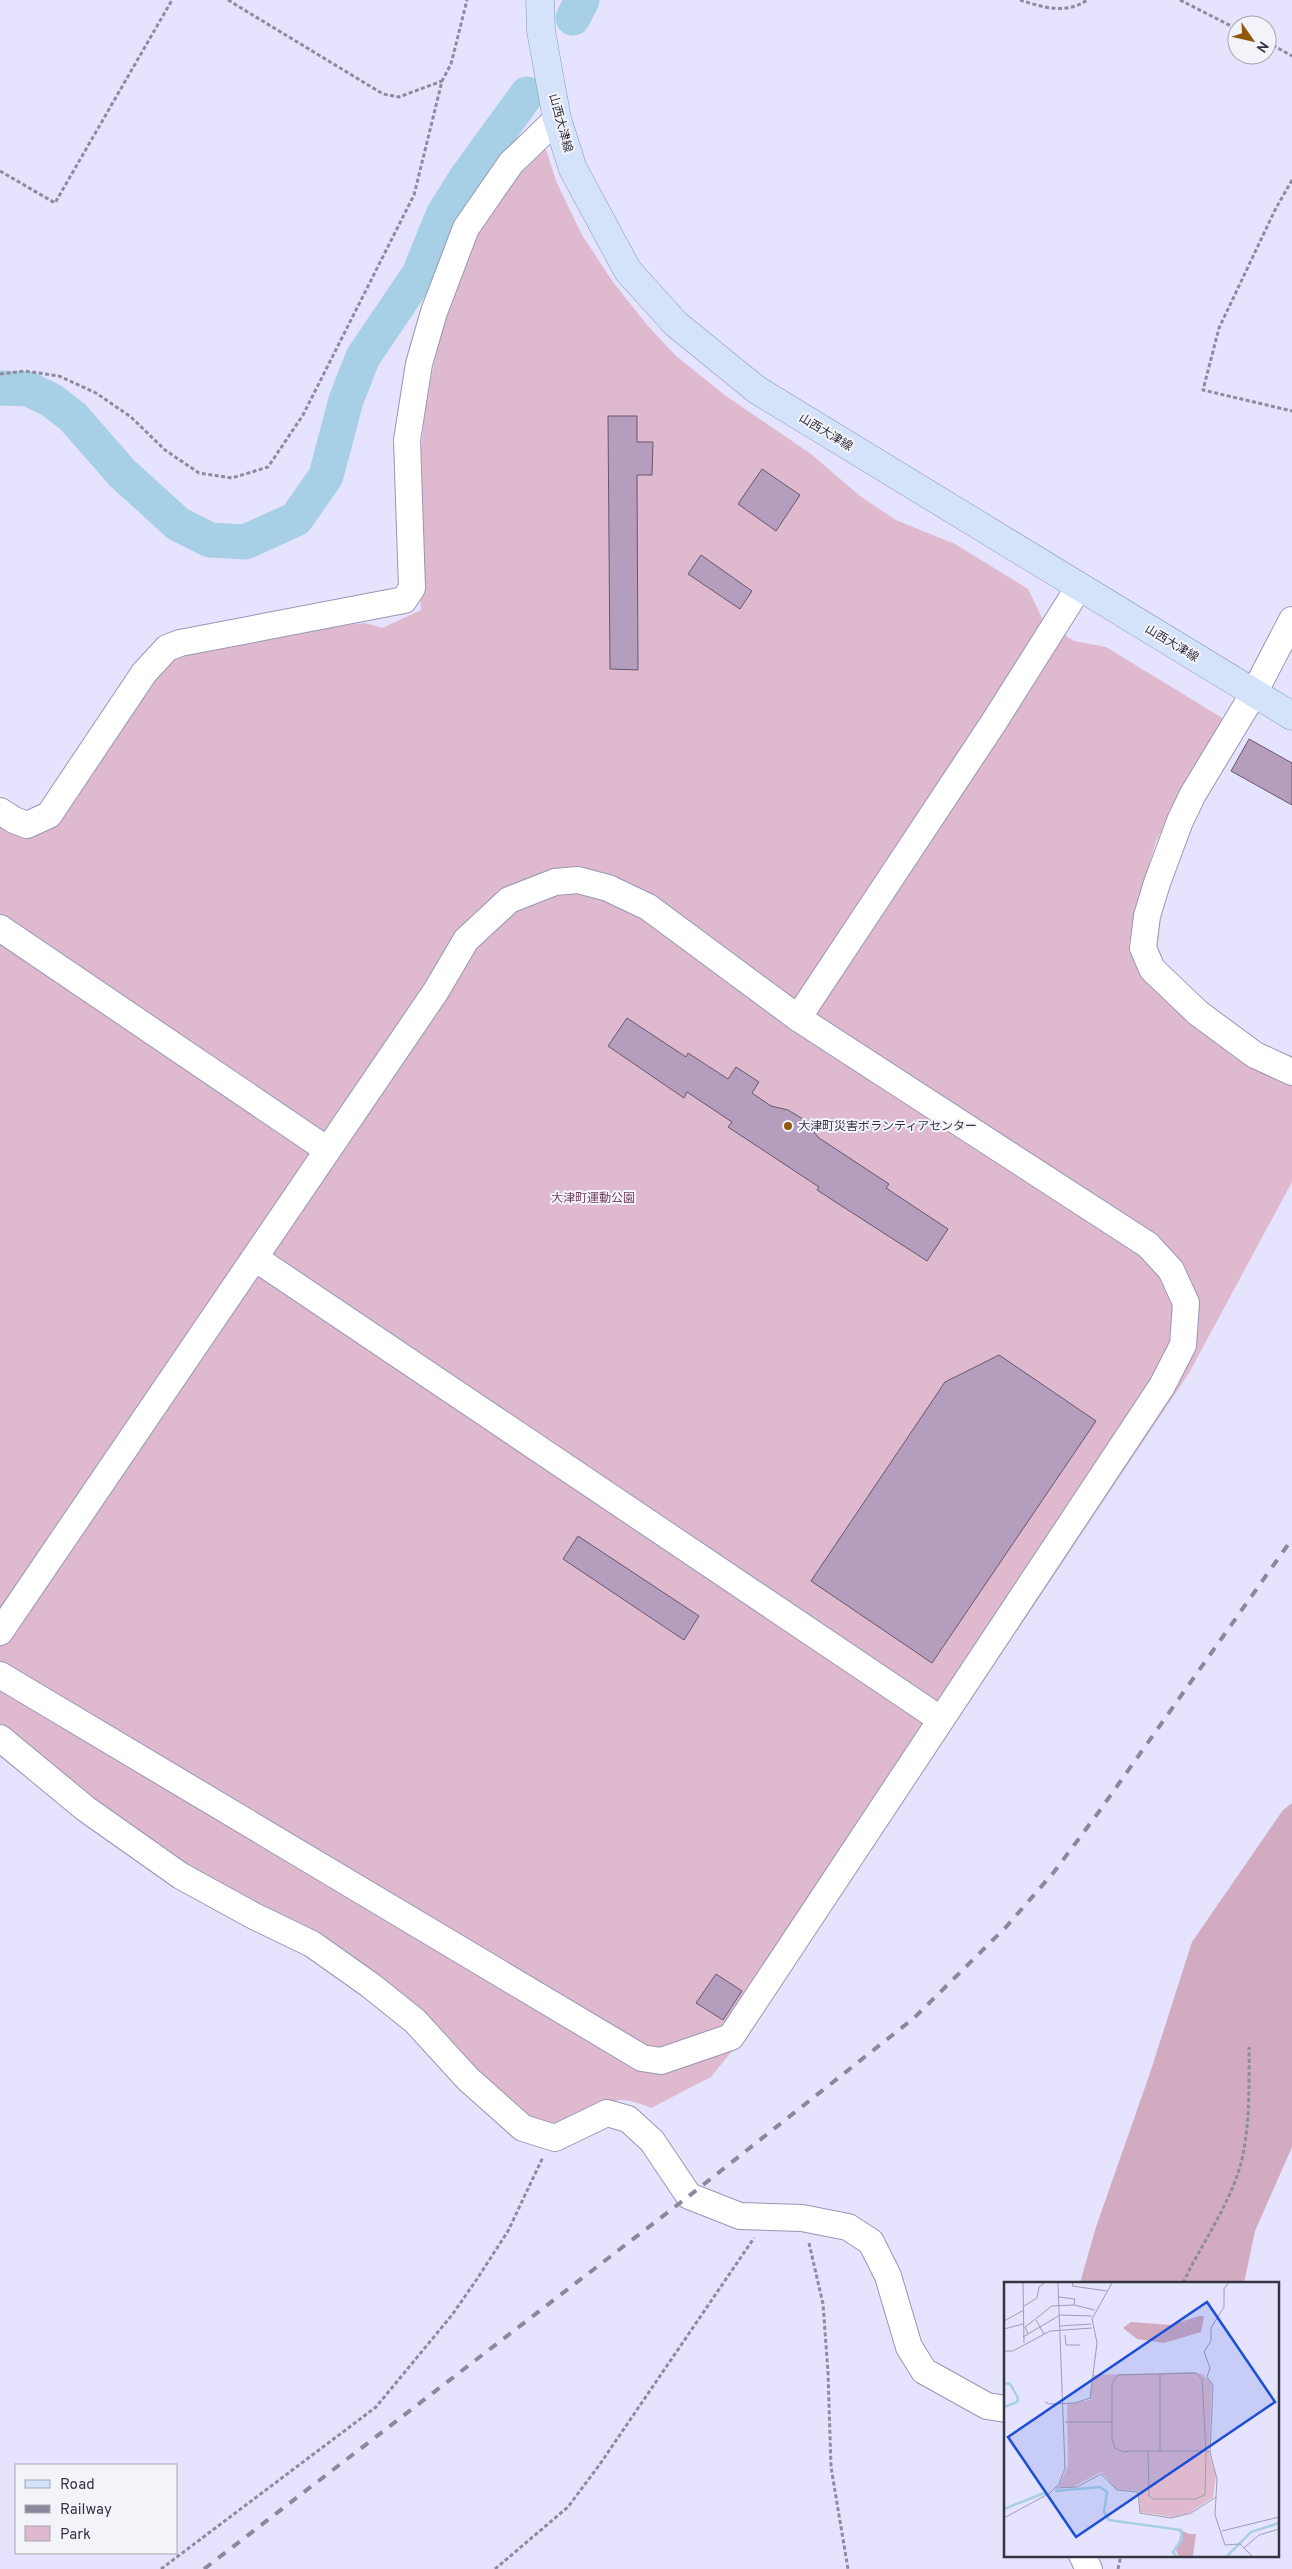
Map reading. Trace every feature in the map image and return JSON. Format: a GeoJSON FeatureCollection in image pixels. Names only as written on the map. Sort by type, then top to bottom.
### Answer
{"type":"FeatureCollection","features":[{"type":"Feature","properties":{"kind":"main road","name":"山西大津線"},"geometry":{"type":"LineString","coordinates":[[540,0],[541,31],[557,119],[573,169],[628,270],[676,324],[758,390],[1292,716]]}},
{"type":"Feature","properties":{"kind":"street"},"geometry":{"type":"LineString","coordinates":[[0,811],[14,820],[27,825],[49,815],[144,672],[167,648],[180,643],[404,600],[412,588],[407,440],[419,364],[434,312],[466,228],[511,163],[557,119]]}},
{"type":"Feature","properties":{"kind":"street"},"geometry":{"type":"LineString","coordinates":[[798,1018],[989,730],[1079,587]]}},
{"type":"Feature","properties":{"kind":"street"},"geometry":{"type":"LineString","coordinates":[[1292,620],[1254,693],[1193,794],[1180,821],[1154,891],[1147,916],[1142,948],[1152,969],[1198,1013],[1256,1054],[1292,1072]]}},
{"type":"Feature","properties":{"kind":"street"},"geometry":{"type":"LineString","coordinates":[[0,1632],[255,1258],[326,1149],[436,991],[466,940],[509,900],[555,882],[578,880],[608,888],[648,907],[798,1018],[1148,1245],[1171,1270],[1186,1303],[1183,1345],[1162,1386],[731,2037],[661,2061],[642,2058],[0,1675]]}},
{"type":"Feature","properties":{"kind":"street"},"geometry":{"type":"LineString","coordinates":[[0,928],[326,1149]]}},
{"type":"Feature","properties":{"kind":"street"},"geometry":{"type":"LineString","coordinates":[[255,1258],[940,1719]]}},
{"type":"Feature","properties":{"kind":"street"},"geometry":{"type":"LineString","coordinates":[[0,1738],[86,1809],[181,1876],[319,1949],[415,2021],[468,2079],[523,2128],[555,2138],[607,2113],[628,2119],[652,2141],[689,2196],[740,2216],[802,2218],[848,2227],[871,2242],[888,2276],[909,2347],[924,2370],[987,2406],[1004,2409]]}},
{"type":"Feature","properties":{"kind":"street"},"geometry":{"type":"LineString","coordinates":[[1082,2556],[1089,2569]]}},
{"type":"Feature","properties":{"kind":"path"},"geometry":{"type":"LineString","coordinates":[[0,171],[55,203],[172,0]]}},
{"type":"Feature","properties":{"kind":"path"},"geometry":{"type":"LineString","coordinates":[[228,0],[383,94],[399,97],[442,81]]}},
{"type":"Feature","properties":{"kind":"path"},"geometry":{"type":"LineString","coordinates":[[0,374],[25,371],[60,376],[96,393],[131,418],[165,450],[199,473],[232,478],[268,467],[303,415],[414,195],[442,81],[451,64],[467,0]]}},
{"type":"Feature","properties":{"kind":"path"},"geometry":{"type":"LineString","coordinates":[[1020,0],[1050,9],[1080,5],[1087,0]]}},
{"type":"Feature","properties":{"kind":"path"},"geometry":{"type":"LineString","coordinates":[[1180,0],[1227,24]]}},
{"type":"Feature","properties":{"kind":"path"},"geometry":{"type":"LineString","coordinates":[[1277,48],[1292,56]]}},
{"type":"Feature","properties":{"kind":"path"},"geometry":{"type":"LineString","coordinates":[[1292,180],[1275,210],[1219,328],[1203,390],[1292,412]]}},
{"type":"Feature","properties":{"kind":"path"},"geometry":{"type":"LineString","coordinates":[[1184,2282],[1218,2221],[1235,2182],[1244,2142],[1248,2047]]}},
{"type":"Feature","properties":{"kind":"path"},"geometry":{"type":"LineString","coordinates":[[161,2569],[376,2407],[452,2315],[477,2279],[508,2230],[535,2170],[555,2138]]}},
{"type":"Feature","properties":{"kind":"path"},"geometry":{"type":"LineString","coordinates":[[495,2569],[568,2507],[600,2464],[768,2217]]}},
{"type":"Feature","properties":{"kind":"path"},"geometry":{"type":"LineString","coordinates":[[802,2218],[823,2304],[828,2372],[831,2466],[848,2569]]}},
{"type":"Feature","properties":{"kind":"path"},"geometry":{"type":"LineString","coordinates":[[1118,2569],[1121,2556]]}},
{"type":"Feature","properties":{"kind":"green space","name":"大津町運動公園"},"geometry":{"type":"Polygon","coordinates":[[[545,146],[556,181],[582,235],[613,282],[648,326],[676,356],[726,396],[811,454],[860,496],[896,520],[955,544],[1028,589],[1044,622],[1074,641],[1106,647],[1224,719],[1156,841],[1136,909],[1129,944],[1144,974],[1181,1012],[1235,1058],[1292,1086],[1292,1182],[1189,1373],[760,2016],[711,2077],[651,2108],[629,2101],[614,2101],[581,2116],[547,2126],[510,2109],[472,2069],[450,2038],[333,1947],[243,1904],[125,1824],[0,1727],[0,821],[33,835],[163,666],[185,651],[261,635],[365,623],[382,628],[421,610],[418,565],[419,475],[423,430],[439,342],[452,299],[477,236],[499,196],[513,178],[545,146]]]}},
{"type":"Feature","properties":{"kind":"shaded area"},"geometry":{"type":"Polygon","coordinates":[[[1292,1803],[1292,2147],[1255,2231],[1244,2282],[1080,2282],[1096,2227],[1149,2076],[1192,1942],[1283,1810],[1292,1803]]]}},
{"type":"Feature","properties":{"kind":"building"},"geometry":{"type":"Polygon","coordinates":[[[608,416],[637,416],[637,442],[653,442],[652,475],[637,475],[638,670],[610,669],[608,416]]]}},
{"type":"Feature","properties":{"kind":"building"},"geometry":{"type":"Polygon","coordinates":[[[762,469],[800,495],[776,531],[738,504],[762,469]]]}},
{"type":"Feature","properties":{"kind":"building"},"geometry":{"type":"Polygon","coordinates":[[[701,555],[752,591],[740,609],[688,574],[701,555]]]}},
{"type":"Feature","properties":{"kind":"building"},"geometry":{"type":"Polygon","coordinates":[[[1249,739],[1292,763],[1292,805],[1231,771],[1249,739]]]}},
{"type":"Feature","properties":{"kind":"building"},"geometry":{"type":"Polygon","coordinates":[[[627,1018],[686,1057],[688,1053],[728,1079],[736,1067],[759,1082],[752,1093],[771,1106],[788,1110],[803,1119],[819,1138],[889,1184],[886,1188],[948,1229],[927,1261],[817,1190],[819,1187],[728,1127],[732,1122],[687,1092],[684,1098],[608,1046],[627,1018]]]}},
{"type":"Feature","properties":{"kind":"building"},"geometry":{"type":"Polygon","coordinates":[[[999,1355],[1096,1421],[932,1663],[811,1581],[945,1382],[999,1355]]]}},
{"type":"Feature","properties":{"kind":"building"},"geometry":{"type":"Polygon","coordinates":[[[578,1536],[699,1616],[684,1640],[563,1559],[578,1536]]]}},
{"type":"Feature","properties":{"kind":"building"},"geometry":{"type":"Polygon","coordinates":[[[716,1974],[742,1991],[723,2020],[696,2003],[716,1974]]]}},
{"type":"Feature","properties":{"kind":"waterway"},"geometry":{"type":"LineString","coordinates":[[573,18],[582,0]]}},
{"type":"Feature","properties":{"kind":"waterway"},"geometry":{"type":"LineString","coordinates":[[0,388],[28,389],[51,400],[73,417],[122,473],[178,524],[210,540],[245,542],[296,519],[326,476],[346,400],[363,357],[419,274],[443,215],[466,178],[527,94]]}},
{"type":"Feature","properties":{"kind":"railway"},"geometry":{"type":"LineString","coordinates":[[204,2569],[689,2196],[914,2018],[1006,1927],[1054,1872],[1292,1539]]}},
{"type":"Feature","properties":{"kind":"place","name":"大津町災害ボランティアセンター"},"geometry":{"type":"Point","coordinates":[788,1126]}}]}
